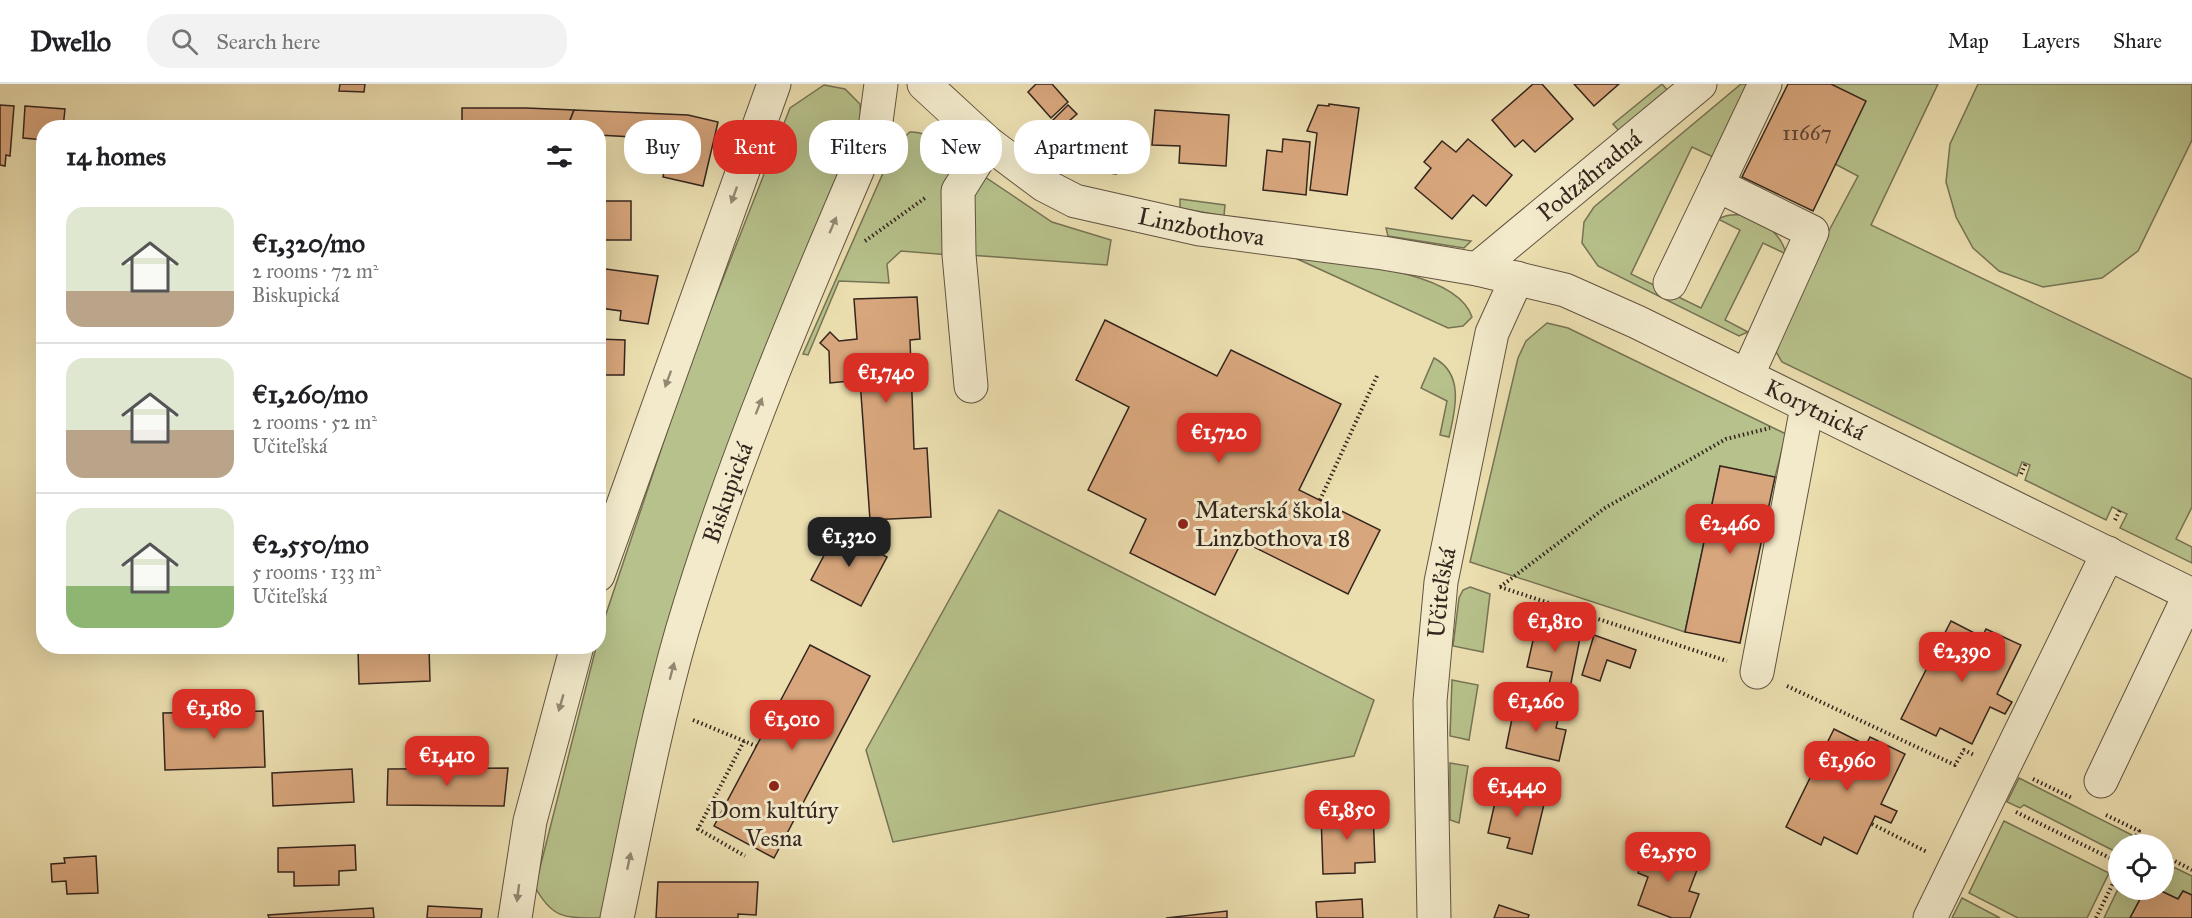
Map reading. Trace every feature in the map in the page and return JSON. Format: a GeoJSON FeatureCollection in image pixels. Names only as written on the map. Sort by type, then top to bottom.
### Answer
{"type":"FeatureCollection","features":[{"type":"Feature","properties":{"kind":"street","name":"Biskupická"},"geometry":{"type":"LineString","coordinates":[[617,918],[655,735],[682,631],[751,426],[875,129],[881,84]]}},
{"type":"Feature","properties":{"kind":"street","name":"Linzbothova"},"geometry":{"type":"LineString","coordinates":[[924,84],[963,120]]}},
{"type":"Feature","properties":{"kind":"street","name":"Podzáhradná"},"geometry":{"type":"LineString","coordinates":[[1477,269],[1700,84]]}},
{"type":"Feature","properties":{"kind":"street"},"geometry":{"type":"LineString","coordinates":[[1670,283],[1765,84]]}},
{"type":"Feature","properties":{"kind":"street"},"geometry":{"type":"LineString","coordinates":[[606,553],[777,90]]}},
{"type":"Feature","properties":{"kind":"street","name":"Linzbothova"},"geometry":{"type":"LineString","coordinates":[[1002,153],[1054,190],[1075,201],[1127,214],[1199,229],[1383,253],[1517,278]]}},
{"type":"Feature","properties":{"kind":"street"},"geometry":{"type":"LineString","coordinates":[[969,174],[958,191],[959,255],[971,386]]}},
{"type":"Feature","properties":{"kind":"street"},"geometry":{"type":"LineString","coordinates":[[1717,185],[1812,232],[1747,376]]}},
{"type":"Feature","properties":{"kind":"street","name":"Korytnická"},"geometry":{"type":"LineString","coordinates":[[1517,278],[1575,294],[1747,376],[2191,595],[2101,781]]}},
{"type":"Feature","properties":{"kind":"street","name":"Učiteľská"},"geometry":{"type":"LineString","coordinates":[[1434,918],[1430,701],[1441,582],[1492,333],[1517,278]]}},
{"type":"Feature","properties":{"kind":"street"},"geometry":{"type":"LineString","coordinates":[[1756,672],[1807,407]]}},
{"type":"Feature","properties":{"kind":"street"},"geometry":{"type":"LineString","coordinates":[[1930,918],[2108,553]]}},
{"type":"Feature","properties":{"kind":"street"},"geometry":{"type":"LineString","coordinates":[[515,918],[530,821],[576,654]]}},
{"type":"Feature","properties":{"kind":"path"},"geometry":{"type":"LineString","coordinates":[[859,245],[926,197]]}},
{"type":"Feature","properties":{"kind":"path"},"geometry":{"type":"LineString","coordinates":[[1320,500],[1377,376]]}},
{"type":"Feature","properties":{"kind":"path"},"geometry":{"type":"LineString","coordinates":[[1500,588],[1605,508],[1726,439],[1776,426]]}},
{"type":"Feature","properties":{"kind":"path"},"geometry":{"type":"LineString","coordinates":[[686,717],[756,746]]}},
{"type":"Feature","properties":{"kind":"path"},"geometry":{"type":"LineString","coordinates":[[744,741],[698,830],[745,856]]}},
{"type":"Feature","properties":{"kind":"path"},"geometry":{"type":"LineString","coordinates":[[1988,799],[2108,857]]}},
{"type":"Feature","properties":{"kind":"path"},"geometry":{"type":"LineString","coordinates":[[1872,824],[1955,866]]}},
{"type":"Feature","properties":{"kind":"path"},"geometry":{"type":"LineString","coordinates":[[2174,861],[2192,870]]}},
{"type":"Feature","properties":{"kind":"path"},"geometry":{"type":"LineString","coordinates":[[2097,918],[2108,894]]}},
{"type":"Feature","properties":{"kind":"green space"},"geometry":{"type":"Polygon","coordinates":[[[1662,84],[1669,92],[1620,132],[1613,124],[1662,84]]]}},
{"type":"Feature","properties":{"kind":"green space"},"geometry":{"type":"Polygon","coordinates":[[[1741,84],[1748,84],[1713,157],[1692,147],[1631,274],[1701,308],[1740,230],[1718,219],[1728,215],[1739,215],[1759,221],[1777,235],[1786,254],[1763,243],[1725,320],[1748,332],[1739,336],[1598,266],[1582,243],[1584,222],[1594,207],[1741,84]]]}},
{"type":"Feature","properties":{"kind":"green space"},"geometry":{"type":"Polygon","coordinates":[[[1831,84],[1938,84],[1871,225],[2192,379],[2192,507],[2176,539],[2192,547],[2192,563],[2120,528],[2127,514],[2112,507],[2106,520],[2025,480],[2030,465],[2022,462],[2017,476],[1782,362],[1775,350],[1816,255],[1858,176],[1835,164],[1831,84]]]}},
{"type":"Feature","properties":{"kind":"green space"},"geometry":{"type":"Polygon","coordinates":[[[1978,84],[2192,84],[2192,140],[2138,251],[2102,278],[2043,287],[1999,271],[1973,248],[1956,217],[1946,182],[1950,144],[1978,84]]]}},
{"type":"Feature","properties":{"kind":"green space"},"geometry":{"type":"Polygon","coordinates":[[[824,85],[845,89],[860,104],[861,120],[809,120],[809,174],[843,174],[608,898],[600,918],[577,918],[560,914],[547,905],[535,887],[594,654],[606,654],[606,614],[691,360],[764,174],[797,174],[797,120],[785,120],[790,108],[824,85]]]}},
{"type":"Feature","properties":{"kind":"green space"},"geometry":{"type":"Polygon","coordinates":[[[920,133],[920,174],[957,174],[950,255],[901,251],[887,264],[889,283],[839,281],[808,355],[803,354],[883,174],[908,174],[908,134],[920,133]]]}},
{"type":"Feature","properties":{"kind":"green space"},"geometry":{"type":"Polygon","coordinates":[[[985,177],[1052,222],[1111,240],[1107,265],[969,255],[975,186],[985,177]]]}},
{"type":"Feature","properties":{"kind":"green space"},"geometry":{"type":"Polygon","coordinates":[[[1180,199],[1225,205],[1224,216],[1180,208],[1180,199]]]}},
{"type":"Feature","properties":{"kind":"green space"},"geometry":{"type":"Polygon","coordinates":[[[1386,228],[1471,241],[1464,248],[1388,236],[1386,228]]]}},
{"type":"Feature","properties":{"kind":"green space"},"geometry":{"type":"Polygon","coordinates":[[[1293,257],[1365,266],[1420,278],[1443,288],[1462,301],[1472,317],[1463,326],[1448,328],[1293,257]]]}},
{"type":"Feature","properties":{"kind":"green space"},"geometry":{"type":"Polygon","coordinates":[[[1547,323],[1568,328],[1786,434],[1775,477],[1720,466],[1685,632],[1470,562],[1518,358],[1526,341],[1547,323]]]}},
{"type":"Feature","properties":{"kind":"green space"},"geometry":{"type":"Polygon","coordinates":[[[1434,358],[1444,365],[1454,383],[1454,416],[1449,437],[1440,435],[1447,401],[1421,388],[1434,358]]]}},
{"type":"Feature","properties":{"kind":"green space"},"geometry":{"type":"Polygon","coordinates":[[[999,510],[1374,700],[1354,756],[893,842],[866,750],[999,510]]]}},
{"type":"Feature","properties":{"kind":"green space"},"geometry":{"type":"Polygon","coordinates":[[[1470,587],[1490,594],[1483,652],[1453,646],[1459,598],[1463,590],[1470,587]]]}},
{"type":"Feature","properties":{"kind":"green space"},"geometry":{"type":"Polygon","coordinates":[[[1452,680],[1478,685],[1469,740],[1450,736],[1452,680]]]}},
{"type":"Feature","properties":{"kind":"green space"},"geometry":{"type":"Polygon","coordinates":[[[1450,763],[1468,766],[1459,823],[1450,820],[1450,763]]]}},
{"type":"Feature","properties":{"kind":"green space"},"geometry":{"type":"Polygon","coordinates":[[[2019,778],[2130,834],[2108,834],[2108,848],[2024,805],[2020,808],[2007,802],[2019,778]]]}},
{"type":"Feature","properties":{"kind":"green space"},"geometry":{"type":"Polygon","coordinates":[[[2004,821],[2108,873],[2087,918],[2018,918],[1969,893],[2004,821]]]}},
{"type":"Feature","properties":{"kind":"green space"},"geometry":{"type":"Polygon","coordinates":[[[2174,867],[2192,876],[2192,895],[2183,891],[2178,899],[2174,897],[2174,867]]]}},
{"type":"Feature","properties":{"kind":"green space"},"geometry":{"type":"Polygon","coordinates":[[[1962,898],[2000,918],[1952,918],[1962,898]]]}},
{"type":"Feature","properties":{"kind":"green space"},"geometry":{"type":"Polygon","coordinates":[[[2113,900],[2140,900],[2130,918],[2104,918],[2113,900]]]}},
{"type":"Feature","properties":{"kind":"building"},"geometry":{"type":"Polygon","coordinates":[[[340,84],[365,84],[364,92],[339,91],[340,84]]]}},
{"type":"Feature","properties":{"kind":"building"},"geometry":{"type":"Polygon","coordinates":[[[1036,84],[1052,84],[1068,102],[1051,118],[1028,92],[1036,84]]]}},
{"type":"Feature","properties":{"kind":"building"},"geometry":{"type":"Polygon","coordinates":[[[1533,84],[1542,84],[1573,119],[1535,152],[1523,140],[1515,147],[1492,120],[1533,84]]]}},
{"type":"Feature","properties":{"kind":"building"},"geometry":{"type":"Polygon","coordinates":[[[1574,84],[1619,84],[1594,106],[1574,84]]]}},
{"type":"Feature","properties":{"kind":"building"},"geometry":{"type":"Polygon","coordinates":[[[1788,84],[1831,84],[1866,101],[1813,211],[1742,177],[1788,84]]]}},
{"type":"Feature","properties":{"kind":"building"},"geometry":{"type":"Polygon","coordinates":[[[1329,104],[1359,108],[1347,195],[1310,190],[1317,133],[1307,131],[1318,105],[1329,106],[1329,104]]]}},
{"type":"Feature","properties":{"kind":"building"},"geometry":{"type":"Polygon","coordinates":[[[0,105],[14,106],[10,156],[6,155],[5,166],[0,165],[0,105]]]}},
{"type":"Feature","properties":{"kind":"building"},"geometry":{"type":"Polygon","coordinates":[[[1068,105],[1077,114],[1070,120],[1053,120],[1068,105]]]}},
{"type":"Feature","properties":{"kind":"building"},"geometry":{"type":"Polygon","coordinates":[[[25,106],[65,109],[64,120],[36,120],[36,139],[23,138],[25,106]]]}},
{"type":"Feature","properties":{"kind":"building"},"geometry":{"type":"Polygon","coordinates":[[[462,108],[574,110],[570,120],[462,120],[462,108]]]}},
{"type":"Feature","properties":{"kind":"building"},"geometry":{"type":"Polygon","coordinates":[[[574,110],[688,115],[713,121],[713,143],[703,186],[663,177],[664,174],[701,174],[701,120],[624,120],[624,136],[606,135],[606,120],[570,120],[574,110]]]}},
{"type":"Feature","properties":{"kind":"building"},"geometry":{"type":"Polygon","coordinates":[[[1155,110],[1229,115],[1226,166],[1179,163],[1180,146],[1152,145],[1155,110]]]}},
{"type":"Feature","properties":{"kind":"building"},"geometry":{"type":"Polygon","coordinates":[[[1283,139],[1310,142],[1306,195],[1263,190],[1267,150],[1282,152],[1283,139]]]}},
{"type":"Feature","properties":{"kind":"building"},"geometry":{"type":"Polygon","coordinates":[[[1468,139],[1512,175],[1486,206],[1473,195],[1452,219],[1415,188],[1431,168],[1424,162],[1442,141],[1456,152],[1468,139]]]}},
{"type":"Feature","properties":{"kind":"building"},"geometry":{"type":"Polygon","coordinates":[[[606,201],[631,201],[631,240],[606,240],[606,201]]]}},
{"type":"Feature","properties":{"kind":"building"},"geometry":{"type":"Polygon","coordinates":[[[606,269],[658,276],[648,324],[620,320],[621,311],[606,309],[606,269]]]}},
{"type":"Feature","properties":{"kind":"building"},"geometry":{"type":"Polygon","coordinates":[[[917,297],[920,339],[910,340],[914,449],[927,448],[931,517],[870,520],[860,380],[830,383],[829,351],[820,343],[830,332],[839,341],[857,339],[854,299],[917,297]]]}},
{"type":"Feature","properties":{"kind":"building"},"geometry":{"type":"Polygon","coordinates":[[[1105,320],[1217,376],[1231,350],[1341,404],[1299,490],[1380,530],[1348,594],[1242,541],[1215,595],[1130,553],[1146,519],[1088,490],[1129,407],[1076,380],[1105,320]]]}},
{"type":"Feature","properties":{"kind":"building"},"geometry":{"type":"Polygon","coordinates":[[[606,339],[625,340],[624,375],[606,375],[606,339]]]}},
{"type":"Feature","properties":{"kind":"building"},"geometry":{"type":"Polygon","coordinates":[[[1720,466],[1775,477],[1740,643],[1685,632],[1720,466]]]}},
{"type":"Feature","properties":{"kind":"building"},"geometry":{"type":"Polygon","coordinates":[[[837,531],[887,557],[861,606],[811,580],[837,531]]]}},
{"type":"Feature","properties":{"kind":"building"},"geometry":{"type":"Polygon","coordinates":[[[1951,621],[1982,637],[1986,629],[2021,645],[1997,694],[2012,702],[2005,714],[1990,707],[1972,744],[1940,728],[1936,736],[1901,719],[1951,621]]]}},
{"type":"Feature","properties":{"kind":"building"},"geometry":{"type":"Polygon","coordinates":[[[1537,623],[1581,633],[1570,688],[1549,684],[1552,672],[1527,667],[1537,623]]]}},
{"type":"Feature","properties":{"kind":"building"},"geometry":{"type":"Polygon","coordinates":[[[1594,635],[1636,650],[1630,668],[1607,660],[1600,681],[1582,675],[1594,635]]]}},
{"type":"Feature","properties":{"kind":"building","name":"Dom kultúry Vesna"},"geometry":{"type":"Polygon","coordinates":[[[810,645],[870,676],[774,858],[714,826],[810,645]]]}},
{"type":"Feature","properties":{"kind":"building"},"geometry":{"type":"Polygon","coordinates":[[[358,654],[429,654],[430,681],[359,684],[358,654]]]}},
{"type":"Feature","properties":{"kind":"building"},"geometry":{"type":"Polygon","coordinates":[[[1515,704],[1559,715],[1556,728],[1566,730],[1559,761],[1506,748],[1515,704]]]}},
{"type":"Feature","properties":{"kind":"building"},"geometry":{"type":"Polygon","coordinates":[[[263,711],[265,767],[165,770],[163,713],[263,711]]]}},
{"type":"Feature","properties":{"kind":"building"},"geometry":{"type":"Polygon","coordinates":[[[1834,729],[1866,745],[1870,737],[1905,754],[1881,804],[1897,811],[1891,823],[1875,816],[1857,854],[1824,837],[1821,845],[1786,827],[1834,729]]]}},
{"type":"Feature","properties":{"kind":"building"},"geometry":{"type":"Polygon","coordinates":[[[508,768],[504,806],[387,805],[388,769],[508,768]]]}},
{"type":"Feature","properties":{"kind":"building"},"geometry":{"type":"Polygon","coordinates":[[[352,769],[354,802],[273,806],[272,773],[352,769]]]}},
{"type":"Feature","properties":{"kind":"building"},"geometry":{"type":"Polygon","coordinates":[[[1499,785],[1546,796],[1532,854],[1507,848],[1510,838],[1488,833],[1499,785]]]}},
{"type":"Feature","properties":{"kind":"building"},"geometry":{"type":"Polygon","coordinates":[[[1373,812],[1375,862],[1355,863],[1355,873],[1323,874],[1321,814],[1373,812]]]}},
{"type":"Feature","properties":{"kind":"building"},"geometry":{"type":"Polygon","coordinates":[[[1649,843],[1700,862],[1689,891],[1699,894],[1690,918],[1672,918],[1638,905],[1648,877],[1638,873],[1649,843]]]}},
{"type":"Feature","properties":{"kind":"building"},"geometry":{"type":"Polygon","coordinates":[[[355,845],[356,870],[339,871],[339,885],[294,886],[294,872],[278,872],[278,848],[355,845]]]}},
{"type":"Feature","properties":{"kind":"building"},"geometry":{"type":"Polygon","coordinates":[[[96,856],[98,893],[67,894],[66,881],[52,882],[51,864],[65,863],[64,858],[96,856]]]}},
{"type":"Feature","properties":{"kind":"building"},"geometry":{"type":"Polygon","coordinates":[[[658,882],[758,882],[756,915],[738,914],[738,918],[656,918],[658,882]]]}},
{"type":"Feature","properties":{"kind":"building"},"geometry":{"type":"Polygon","coordinates":[[[2183,891],[2192,895],[2192,918],[2130,918],[2140,900],[2174,900],[2174,897],[2178,899],[2183,891]]]}},
{"type":"Feature","properties":{"kind":"building"},"geometry":{"type":"Polygon","coordinates":[[[1362,899],[1363,918],[1317,918],[1316,902],[1362,899]]]}},
{"type":"Feature","properties":{"kind":"building"},"geometry":{"type":"Polygon","coordinates":[[[1499,905],[1529,915],[1528,918],[1494,918],[1499,905]]]}},
{"type":"Feature","properties":{"kind":"building"},"geometry":{"type":"Polygon","coordinates":[[[428,906],[482,909],[481,918],[427,918],[428,906]]]}},
{"type":"Feature","properties":{"kind":"building"},"geometry":{"type":"Polygon","coordinates":[[[373,908],[374,918],[269,918],[268,915],[373,908]]]}},
{"type":"Feature","properties":{"kind":"building"},"geometry":{"type":"Polygon","coordinates":[[[1227,911],[1227,918],[1166,918],[1227,911]]]}},
{"type":"Feature","properties":{"kind":"place","name":"Materská škola Linzbothova 18"},"geometry":{"type":"Point","coordinates":[1183,524]}},
{"type":"Feature","properties":{"kind":"place","name":"Dom kultúry Vesna"},"geometry":{"type":"Point","coordinates":[774,786]}}]}
